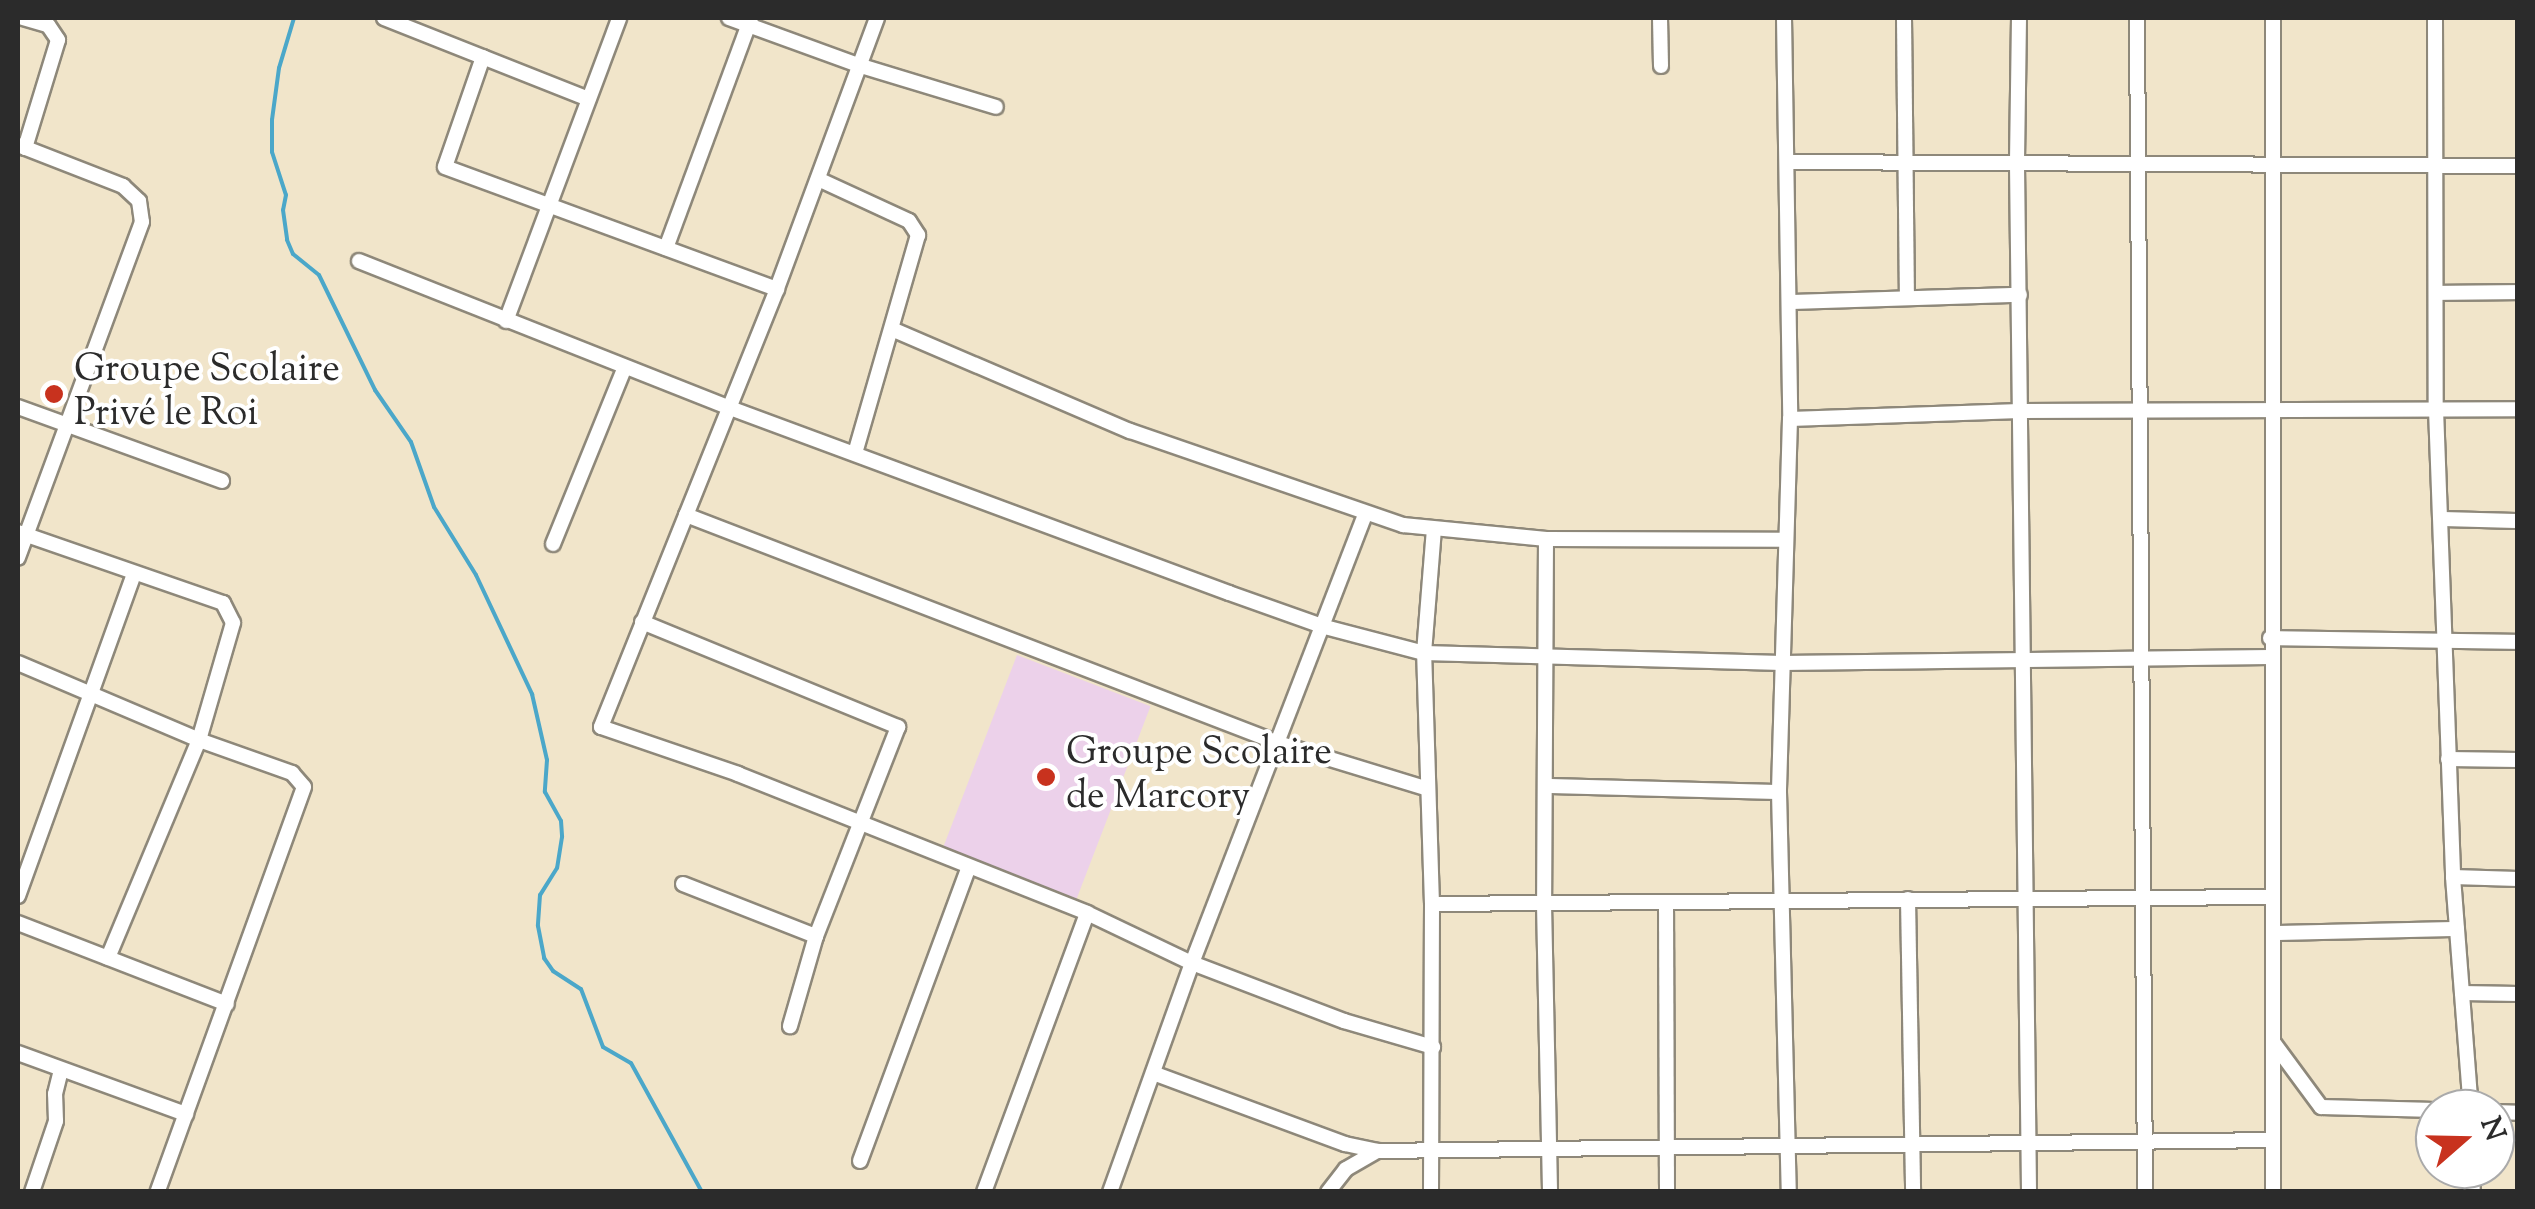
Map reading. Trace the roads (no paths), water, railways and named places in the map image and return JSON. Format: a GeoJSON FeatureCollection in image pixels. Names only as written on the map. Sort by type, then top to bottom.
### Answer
{"type":"FeatureCollection","features":[{"type":"Feature","properties":{"kind":"street"},"geometry":{"type":"LineString","coordinates":[[18,558],[21,534],[142,222],[138,202],[124,186],[21,147],[58,40],[48,26],[24,18]]}},
{"type":"Feature","properties":{"kind":"street"},"geometry":{"type":"LineString","coordinates":[[384,18],[589,99]]}},
{"type":"Feature","properties":{"kind":"street"},"geometry":{"type":"LineString","coordinates":[[506,322],[620,18]]}},
{"type":"Feature","properties":{"kind":"street"},"geometry":{"type":"LineString","coordinates":[[729,18],[750,21],[858,65],[996,107]]}},
{"type":"Feature","properties":{"kind":"street"},"geometry":{"type":"LineString","coordinates":[[876,18],[777,289],[601,727],[738,774],[968,869],[1087,913],[1192,963],[1344,1021],[1432,1048]]}},
{"type":"Feature","properties":{"kind":"street"},"geometry":{"type":"LineString","coordinates":[[1660,18],[1661,66]]}},
{"type":"Feature","properties":{"kind":"street"},"geometry":{"type":"LineString","coordinates":[[1784,18],[1791,302],[1779,792],[1789,1192]]}},
{"type":"Feature","properties":{"kind":"street"},"geometry":{"type":"LineString","coordinates":[[1904,18],[1907,298]]}},
{"type":"Feature","properties":{"kind":"street"},"geometry":{"type":"LineString","coordinates":[[2020,18],[2017,165],[2030,1192]]}},
{"type":"Feature","properties":{"kind":"street"},"geometry":{"type":"LineString","coordinates":[[2137,18],[2145,1192]]}},
{"type":"Feature","properties":{"kind":"street"},"geometry":{"type":"LineString","coordinates":[[2272,18],[2272,1192]]}},
{"type":"Feature","properties":{"kind":"street"},"geometry":{"type":"LineString","coordinates":[[2435,18],[2436,409],[2453,876],[2469,1089]]}},
{"type":"Feature","properties":{"kind":"street"},"geometry":{"type":"LineString","coordinates":[[666,248],[750,21]]}},
{"type":"Feature","properties":{"kind":"street"},"geometry":{"type":"LineString","coordinates":[[482,57],[445,166],[777,289]]}},
{"type":"Feature","properties":{"kind":"street"},"geometry":{"type":"LineString","coordinates":[[1789,162],[2518,166]]}},
{"type":"Feature","properties":{"kind":"street"},"geometry":{"type":"LineString","coordinates":[[818,179],[909,220],[918,235],[894,330],[855,453]]}},
{"type":"Feature","properties":{"kind":"street"},"geometry":{"type":"LineString","coordinates":[[359,262],[730,408],[1325,627],[1424,653],[1548,653],[1782,663],[2270,657]]}},
{"type":"Feature","properties":{"kind":"street"},"geometry":{"type":"LineString","coordinates":[[2436,293],[2518,292]]}},
{"type":"Feature","properties":{"kind":"street"},"geometry":{"type":"LineString","coordinates":[[1791,302],[2020,295]]}},
{"type":"Feature","properties":{"kind":"street"},"geometry":{"type":"LineString","coordinates":[[894,330],[1130,431],[1365,514],[1434,529],[1546,539],[1785,540]]}},
{"type":"Feature","properties":{"kind":"street"},"geometry":{"type":"LineString","coordinates":[[553,544],[625,367]]}},
{"type":"Feature","properties":{"kind":"street"},"geometry":{"type":"LineString","coordinates":[[18,408],[222,481]]}},
{"type":"Feature","properties":{"kind":"street"},"geometry":{"type":"LineString","coordinates":[[1790,419],[2020,411],[2518,408]]}},
{"type":"Feature","properties":{"kind":"street"},"geometry":{"type":"LineString","coordinates":[[1110,1192],[1192,963],[1325,627],[1365,514]]}},
{"type":"Feature","properties":{"kind":"street"},"geometry":{"type":"LineString","coordinates":[[686,515],[1278,743],[1425,788]]}},
{"type":"Feature","properties":{"kind":"street"},"geometry":{"type":"LineString","coordinates":[[2441,519],[2518,521]]}},
{"type":"Feature","properties":{"kind":"street"},"geometry":{"type":"LineString","coordinates":[[1431,1192],[1432,904],[1425,788],[1424,653],[1434,529]]}},
{"type":"Feature","properties":{"kind":"street"},"geometry":{"type":"LineString","coordinates":[[21,534],[223,603],[233,623],[199,740],[108,958]]}},
{"type":"Feature","properties":{"kind":"street"},"geometry":{"type":"LineString","coordinates":[[1546,539],[1548,786],[1544,904],[1550,1192]]}},
{"type":"Feature","properties":{"kind":"street"},"geometry":{"type":"LineString","coordinates":[[18,896],[134,573]]}},
{"type":"Feature","properties":{"kind":"street"},"geometry":{"type":"LineString","coordinates":[[642,622],[898,727],[816,936],[790,1026]]}},
{"type":"Feature","properties":{"kind":"street"},"geometry":{"type":"LineString","coordinates":[[2270,638],[2518,642]]}},
{"type":"Feature","properties":{"kind":"street"},"geometry":{"type":"LineString","coordinates":[[18,663],[199,740],[292,772],[304,786],[157,1192]]}},
{"type":"Feature","properties":{"kind":"street"},"geometry":{"type":"LineString","coordinates":[[2448,760],[2518,760]]}},
{"type":"Feature","properties":{"kind":"street"},"geometry":{"type":"LineString","coordinates":[[1548,786],[1779,792]]}},
{"type":"Feature","properties":{"kind":"street"},"geometry":{"type":"LineString","coordinates":[[860,1160],[968,869]]}},
{"type":"Feature","properties":{"kind":"street"},"geometry":{"type":"LineString","coordinates":[[2453,876],[2518,878]]}},
{"type":"Feature","properties":{"kind":"street"},"geometry":{"type":"LineString","coordinates":[[683,884],[816,936]]}},
{"type":"Feature","properties":{"kind":"street"},"geometry":{"type":"LineString","coordinates":[[1432,904],[2272,897]]}},
{"type":"Feature","properties":{"kind":"street"},"geometry":{"type":"LineString","coordinates":[[1908,899],[1913,1192]]}},
{"type":"Feature","properties":{"kind":"street"},"geometry":{"type":"LineString","coordinates":[[1666,903],[1666,1192]]}},
{"type":"Feature","properties":{"kind":"street"},"geometry":{"type":"LineString","coordinates":[[984,1192],[1087,913]]}},
{"type":"Feature","properties":{"kind":"street"},"geometry":{"type":"LineString","coordinates":[[18,922],[227,1004]]}},
{"type":"Feature","properties":{"kind":"street"},"geometry":{"type":"LineString","coordinates":[[2274,933],[2457,929]]}},
{"type":"Feature","properties":{"kind":"street"},"geometry":{"type":"LineString","coordinates":[[2462,992],[2518,994]]}},
{"type":"Feature","properties":{"kind":"street"},"geometry":{"type":"LineString","coordinates":[[2272,1041],[2321,1106],[2415,1109]]}},
{"type":"Feature","properties":{"kind":"street"},"geometry":{"type":"LineString","coordinates":[[18,1053],[186,1114]]}},
{"type":"Feature","properties":{"kind":"street"},"geometry":{"type":"LineString","coordinates":[[32,1192],[56,1121],[54,1094],[61,1070]]}},
{"type":"Feature","properties":{"kind":"street"},"geometry":{"type":"LineString","coordinates":[[1153,1074],[1345,1144],[1377,1151],[2272,1140]]}},
{"type":"Feature","properties":{"kind":"street"},"geometry":{"type":"LineString","coordinates":[[1328,1192],[1346,1169],[1377,1151]]}},
{"type":"Feature","properties":{"kind":"waterway"},"geometry":{"type":"LineString","coordinates":[[294,18],[279,68],[272,120],[272,152],[286,195],[283,210],[287,240],[293,254],[319,275],[375,390],[411,442],[434,507],[476,575],[532,694],[547,760],[545,792],[561,821],[562,837],[557,868],[540,895],[538,926],[544,958],[553,971],[581,989],[603,1047],[631,1063],[702,1192]]}},
{"type":"Feature","properties":{"kind":"place","name":"Groupe Scolaire Privé le Roi"},"geometry":{"type":"Point","coordinates":[54,394]}},
{"type":"Feature","properties":{"kind":"place","name":"Groupe Scolaire de Marcory"},"geometry":{"type":"Point","coordinates":[1046,777]}}]}
